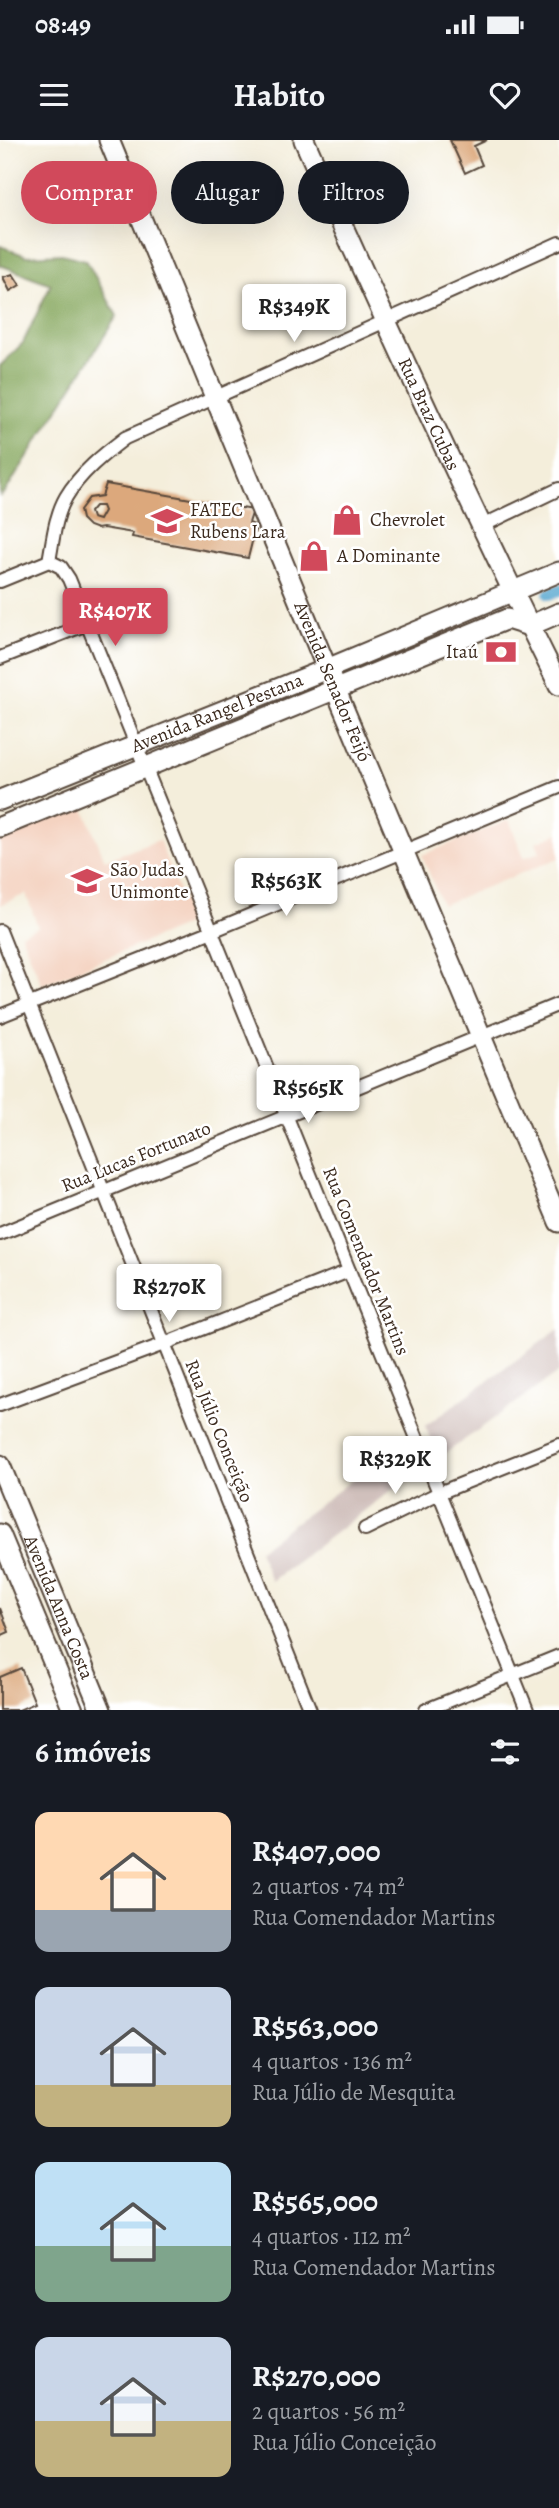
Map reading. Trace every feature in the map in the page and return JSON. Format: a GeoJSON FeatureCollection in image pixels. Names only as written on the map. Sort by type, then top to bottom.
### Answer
{"type":"FeatureCollection","features":[{"type":"Feature","properties":{"kind":"main road","name":"Avenida Senador Feijó"},"geometry":{"type":"LineString","coordinates":[[109,140],[559,1222]]}},
{"type":"Feature","properties":{"kind":"main road","name":"Rua Braz Cubas"},"geometry":{"type":"LineString","coordinates":[[304,140],[512,592],[559,685]]}},
{"type":"Feature","properties":{"kind":"main road","name":"Avenida Rangel Pestana"},"geometry":{"type":"LineString","coordinates":[[0,800],[327,669],[559,572]]}},
{"type":"Feature","properties":{"kind":"main road"},"geometry":{"type":"LineString","coordinates":[[529,625],[559,613]]}},
{"type":"Feature","properties":{"kind":"main road","name":"Avenida Rangel Pestana"},"geometry":{"type":"LineString","coordinates":[[0,827],[507,620],[529,625]]}},
{"type":"Feature","properties":{"kind":"main road","name":"Avenida Anna Costa"},"geometry":{"type":"LineString","coordinates":[[0,1465],[101,1710]]}},
{"type":"Feature","properties":{"kind":"main road","name":"Avenida Anna Costa"},"geometry":{"type":"LineString","coordinates":[[0,1534],[73,1710]]}},
{"type":"Feature","properties":{"kind":"street"},"geometry":{"type":"LineString","coordinates":[[0,582],[49,561],[57,522],[66,497],[83,475],[125,438],[559,243]]}},
{"type":"Feature","properties":{"kind":"street"},"geometry":{"type":"LineString","coordinates":[[482,526],[559,489]]}},
{"type":"Feature","properties":{"kind":"street","name":"Rua Comendador Martins"},"geometry":{"type":"LineString","coordinates":[[49,561],[61,567],[67,575],[527,1710]]}},
{"type":"Feature","properties":{"kind":"street"},"geometry":{"type":"LineString","coordinates":[[0,657],[87,624]]}},
{"type":"Feature","properties":{"kind":"street"},"geometry":{"type":"LineString","coordinates":[[0,1016],[212,932],[559,787]]}},
{"type":"Feature","properties":{"kind":"street","name":"Rua Júlio Conceição"},"geometry":{"type":"LineString","coordinates":[[0,931],[310,1710]]}},
{"type":"Feature","properties":{"kind":"street","name":"Rua Lucas Fortunato"},"geometry":{"type":"LineString","coordinates":[[0,1234],[559,1004]]}},
{"type":"Feature","properties":{"kind":"street"},"geometry":{"type":"LineString","coordinates":[[0,1405],[349,1271]]}},
{"type":"Feature","properties":{"kind":"street"},"geometry":{"type":"LineString","coordinates":[[365,1529],[439,1493],[559,1445]]}},
{"type":"Feature","properties":{"kind":"street"},"geometry":{"type":"LineString","coordinates":[[426,1710],[559,1657]]}},
{"type":"Feature","properties":{"kind":"shaded area","name":"São Judas Unimonte"},"geometry":{"type":"Polygon","coordinates":[[[81,801],[105,860],[159,840],[191,923],[42,985],[21,934],[38,927],[26,894],[0,905],[0,834],[81,801]]]}},
{"type":"Feature","properties":{"kind":"shaded area"},"geometry":{"type":"Polygon","coordinates":[[[509,820],[524,858],[540,852],[536,842],[559,833],[559,858],[442,905],[422,855],[509,820]]]}},
{"type":"Feature","properties":{"kind":"shaded area"},"geometry":{"type":"Polygon","coordinates":[[[559,1329],[559,1372],[439,1458],[425,1426],[559,1329]]]}},
{"type":"Feature","properties":{"kind":"shaded area"},"geometry":{"type":"Polygon","coordinates":[[[405,1441],[417,1471],[271,1581],[258,1550],[405,1441]]]}},
{"type":"Feature","properties":{"kind":"green space"},"geometry":{"type":"Polygon","coordinates":[[[0,246],[26,256],[62,254],[86,260],[117,316],[0,496],[0,366],[23,343],[51,284],[0,265],[0,246]]]}},
{"type":"Feature","properties":{"kind":"building"},"geometry":{"type":"Polygon","coordinates":[[[450,140],[487,140],[474,146],[482,165],[465,173],[450,140]]]}},
{"type":"Feature","properties":{"kind":"building"},"geometry":{"type":"Polygon","coordinates":[[[13,274],[20,285],[10,291],[3,277],[13,274]]]}},
{"type":"Feature","properties":{"kind":"building","name":"FATEC Rubens Lara"},"geometry":{"type":"Polygon","coordinates":[[[106,484],[253,510],[249,523],[254,525],[255,530],[248,558],[132,537],[133,533],[89,526],[82,519],[80,510],[89,498],[102,496],[106,484]],[[95,506],[90,512],[92,518],[99,520],[104,511],[102,506],[95,506]]]}},
{"type":"Feature","properties":{"kind":"building"},"geometry":{"type":"Polygon","coordinates":[[[0,1608],[9,1632],[0,1636],[0,1608]]]}},
{"type":"Feature","properties":{"kind":"building"},"geometry":{"type":"Polygon","coordinates":[[[21,1668],[35,1703],[19,1710],[0,1710],[0,1677],[21,1668]]]}},
{"type":"Feature","properties":{"kind":"waterway"},"geometry":{"type":"LineString","coordinates":[[549,594],[559,590]]}},
{"type":"Feature","properties":{"kind":"place","name":"Chevrolet"},"geometry":{"type":"Point","coordinates":[347,520]}},
{"type":"Feature","properties":{"kind":"place","name":"FATEC Rubens Lara"},"geometry":{"type":"Point","coordinates":[167,521]}},
{"type":"Feature","properties":{"kind":"place","name":"A Dominante"},"geometry":{"type":"Point","coordinates":[314,556]}},
{"type":"Feature","properties":{"kind":"place","name":"Itaú"},"geometry":{"type":"Point","coordinates":[501,652]}},
{"type":"Feature","properties":{"kind":"place","name":"São Judas Unimonte"},"geometry":{"type":"Point","coordinates":[87,881]}}]}
